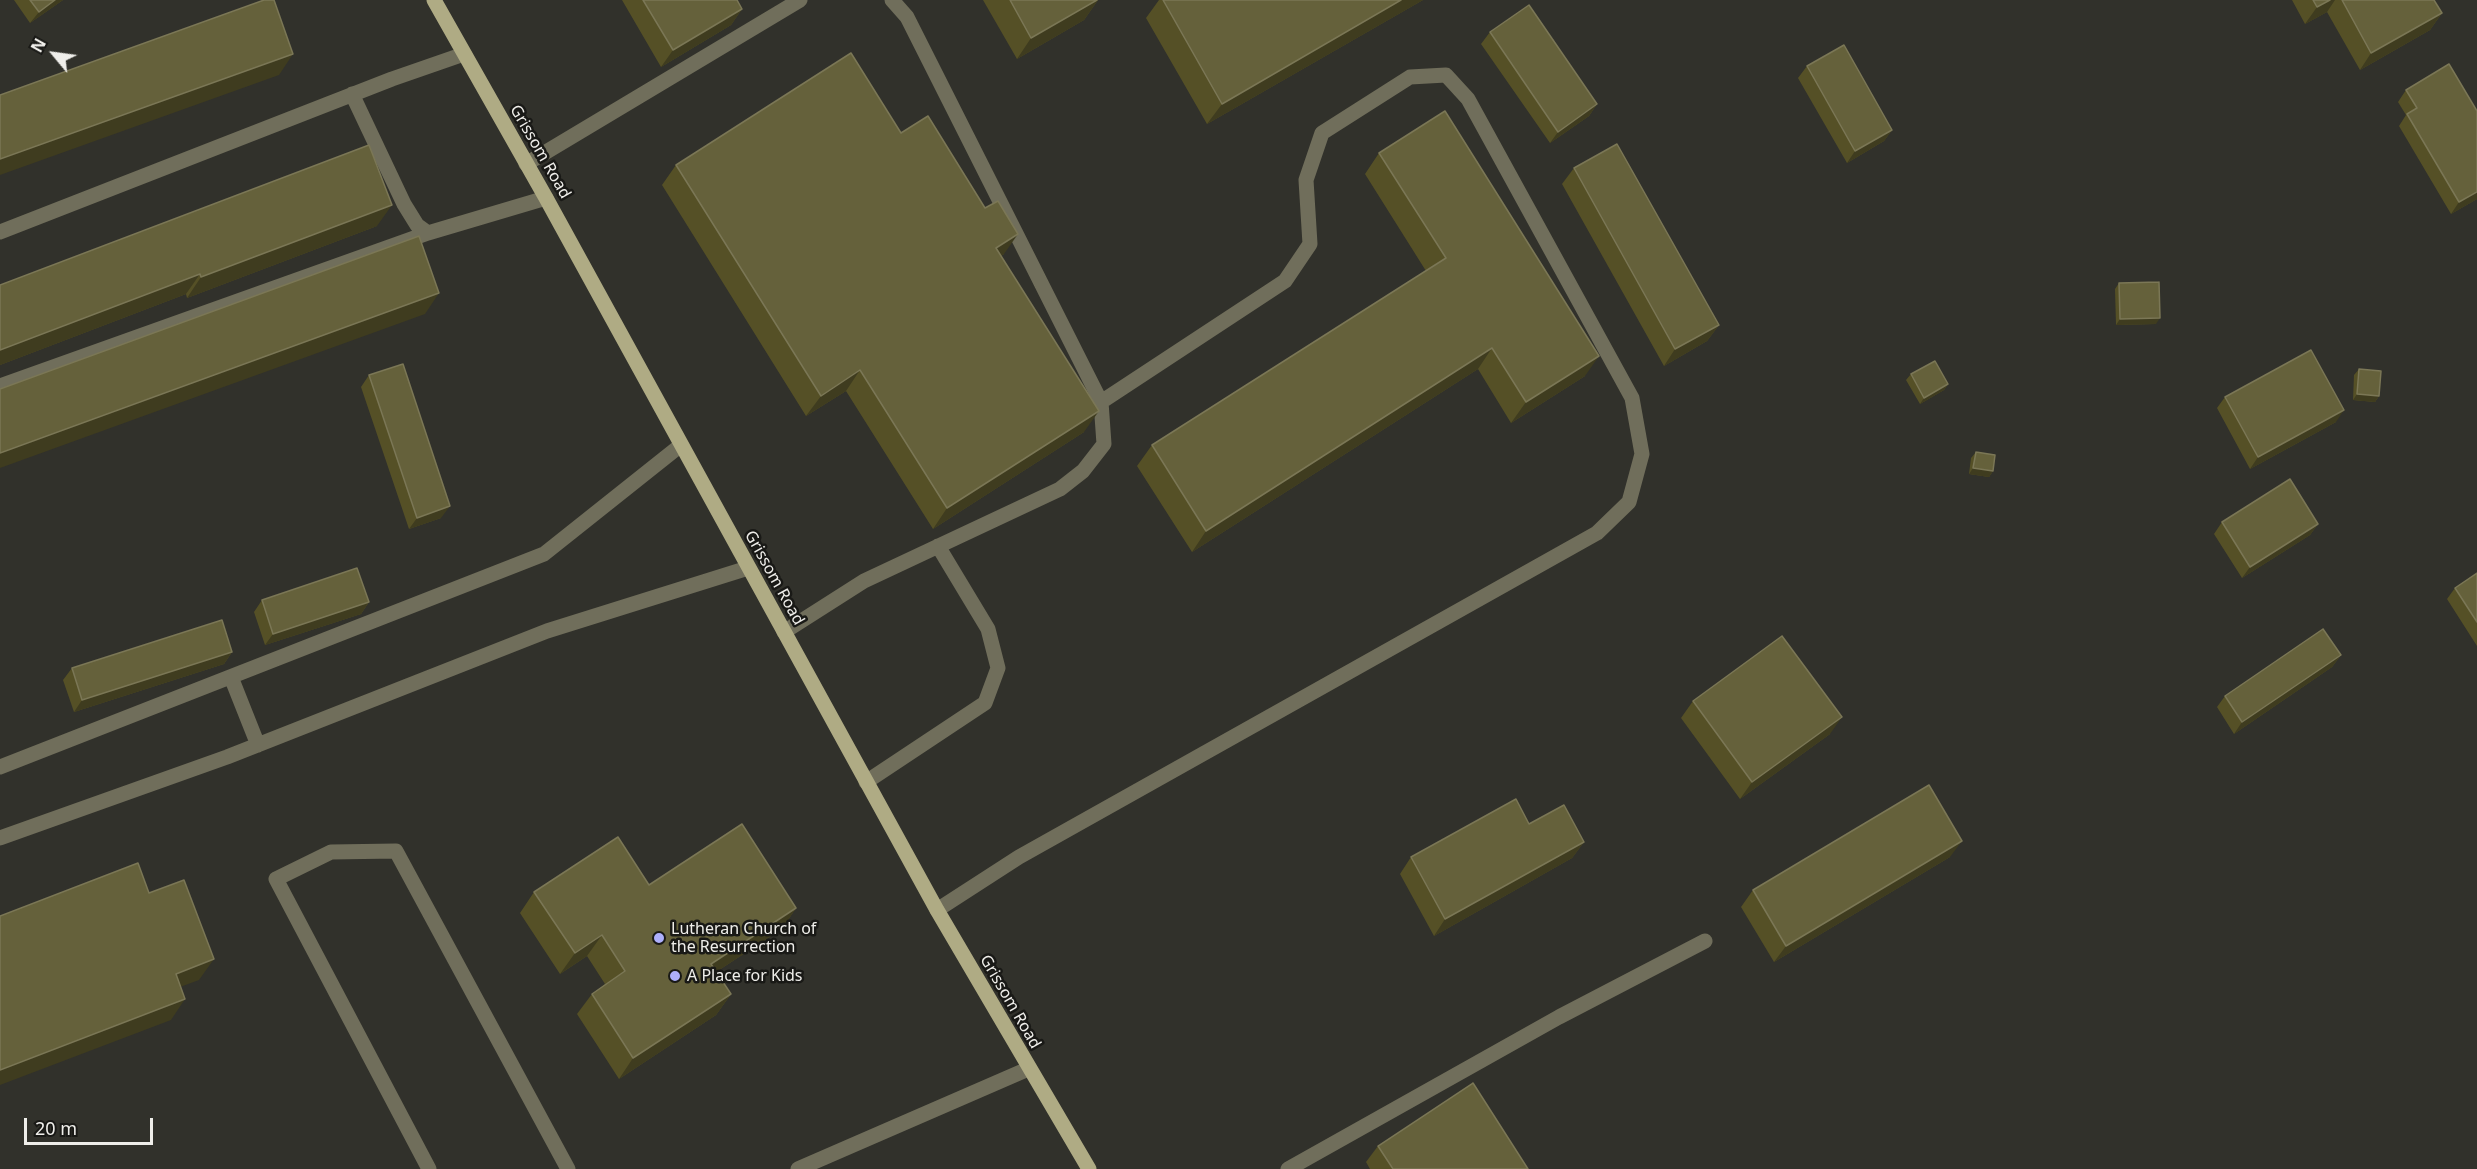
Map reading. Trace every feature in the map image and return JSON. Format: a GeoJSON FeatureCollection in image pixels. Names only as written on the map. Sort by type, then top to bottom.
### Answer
{"type":"FeatureCollection","features":[{"type":"Feature","properties":{"kind":"main road","name":"Grissom Road"},"geometry":{"type":"LineString","coordinates":[[434,0],[546,198],[937,910],[1028,1069],[1089,1169]]}},
{"type":"Feature","properties":{"kind":"lane"},"geometry":{"type":"LineString","coordinates":[[526,164],[783,4],[800,0]]}},
{"type":"Feature","properties":{"kind":"lane"},"geometry":{"type":"LineString","coordinates":[[784,633],[864,581],[1060,489],[1083,471],[1104,444],[1101,402],[907,16],[892,0]]}},
{"type":"Feature","properties":{"kind":"lane"},"geometry":{"type":"LineString","coordinates":[[0,232],[352,94],[464,54]]}},
{"type":"Feature","properties":{"kind":"lane"},"geometry":{"type":"LineString","coordinates":[[937,910],[1018,857],[1597,533],[1629,502],[1642,454],[1632,398],[1468,99],[1446,75],[1410,77],[1322,133],[1305,180],[1310,244],[1286,281],[1101,402]]}},
{"type":"Feature","properties":{"kind":"lane"},"geometry":{"type":"LineString","coordinates":[[352,94],[404,204],[417,225],[428,232]]}},
{"type":"Feature","properties":{"kind":"lane"},"geometry":{"type":"LineString","coordinates":[[0,386],[428,232],[546,198]]}},
{"type":"Feature","properties":{"kind":"lane"},"geometry":{"type":"LineString","coordinates":[[0,767],[544,554],[681,446]]}},
{"type":"Feature","properties":{"kind":"lane"},"geometry":{"type":"LineString","coordinates":[[866,782],[985,704],[998,668],[988,629],[938,546]]}},
{"type":"Feature","properties":{"kind":"lane"},"geometry":{"type":"LineString","coordinates":[[0,838],[258,745],[547,631],[748,568]]}},
{"type":"Feature","properties":{"kind":"lane"},"geometry":{"type":"LineString","coordinates":[[231,677],[258,745]]}},
{"type":"Feature","properties":{"kind":"lane"},"geometry":{"type":"LineString","coordinates":[[429,1169],[276,879],[332,852],[396,851],[568,1169]]}},
{"type":"Feature","properties":{"kind":"lane"},"geometry":{"type":"LineString","coordinates":[[1288,1169],[1559,1017],[1705,941]]}},
{"type":"Feature","properties":{"kind":"lane"},"geometry":{"type":"LineString","coordinates":[[798,1169],[1028,1069]]}},
{"type":"Feature","properties":{"kind":"building"},"geometry":{"type":"Polygon","coordinates":[[[30,0],[55,0],[39,12],[30,0]]]}},
{"type":"Feature","properties":{"kind":"building"},"geometry":{"type":"Polygon","coordinates":[[[264,0],[274,0],[293,54],[0,159],[0,95],[264,0]]]}},
{"type":"Feature","properties":{"kind":"building"},"geometry":{"type":"Polygon","coordinates":[[[643,0],[737,0],[742,9],[673,50],[643,0]]]}},
{"type":"Feature","properties":{"kind":"building"},"geometry":{"type":"Polygon","coordinates":[[[1010,0],[1097,0],[1031,38],[1010,0]]]}},
{"type":"Feature","properties":{"kind":"building"},"geometry":{"type":"Polygon","coordinates":[[[1163,0],[1401,0],[1222,104],[1163,0]]]}},
{"type":"Feature","properties":{"kind":"building"},"geometry":{"type":"Polygon","coordinates":[[[2313,0],[2330,0],[2317,7],[2313,0]]]}},
{"type":"Feature","properties":{"kind":"building"},"geometry":{"type":"Polygon","coordinates":[[[2342,0],[2434,0],[2442,13],[2371,53],[2342,0]]]}},
{"type":"Feature","properties":{"kind":"building"},"geometry":{"type":"Polygon","coordinates":[[[1529,5],[1597,104],[1558,132],[1490,32],[1529,5]]]}},
{"type":"Feature","properties":{"kind":"building"},"geometry":{"type":"Polygon","coordinates":[[[1844,45],[1892,130],[1855,151],[1807,66],[1844,45]]]}},
{"type":"Feature","properties":{"kind":"building"},"geometry":{"type":"Polygon","coordinates":[[[851,53],[901,133],[928,116],[985,208],[998,201],[1018,234],[996,248],[1099,411],[947,508],[860,370],[821,396],[676,165],[851,53]]]}},
{"type":"Feature","properties":{"kind":"building"},"geometry":{"type":"Polygon","coordinates":[[[2449,64],[2477,111],[2477,192],[2459,202],[2407,114],[2417,108],[2406,90],[2449,64]]]}},
{"type":"Feature","properties":{"kind":"building"},"geometry":{"type":"Polygon","coordinates":[[[1445,111],[1599,356],[1526,402],[1492,348],[1206,531],[1152,445],[1446,258],[1379,153],[1445,111]]]}},
{"type":"Feature","properties":{"kind":"building"},"geometry":{"type":"Polygon","coordinates":[[[1617,144],[1719,325],[1675,349],[1574,168],[1617,144]]]}},
{"type":"Feature","properties":{"kind":"building"},"geometry":{"type":"Polygon","coordinates":[[[369,145],[392,205],[201,277],[200,274],[0,350],[0,285],[369,145]]]}},
{"type":"Feature","properties":{"kind":"building"},"geometry":{"type":"Polygon","coordinates":[[[419,236],[439,293],[0,453],[0,389],[419,236]]]}},
{"type":"Feature","properties":{"kind":"building"},"geometry":{"type":"Polygon","coordinates":[[[2159,282],[2160,318],[2120,319],[2119,283],[2159,282]]]}},
{"type":"Feature","properties":{"kind":"building"},"geometry":{"type":"Polygon","coordinates":[[[2311,350],[2344,410],[2258,457],[2225,397],[2311,350]]]}},
{"type":"Feature","properties":{"kind":"building"},"geometry":{"type":"Polygon","coordinates":[[[1935,361],[1948,384],[1924,398],[1911,374],[1935,361]]]}},
{"type":"Feature","properties":{"kind":"building"},"geometry":{"type":"Polygon","coordinates":[[[403,364],[450,506],[417,518],[369,375],[403,364]]]}},
{"type":"Feature","properties":{"kind":"building"},"geometry":{"type":"Polygon","coordinates":[[[2359,369],[2381,371],[2379,396],[2357,394],[2359,369]]]}},
{"type":"Feature","properties":{"kind":"building"},"geometry":{"type":"Polygon","coordinates":[[[1976,452],[1995,455],[1993,471],[1973,468],[1976,452]]]}},
{"type":"Feature","properties":{"kind":"building"},"geometry":{"type":"Polygon","coordinates":[[[2290,479],[2318,524],[2250,567],[2222,522],[2290,479]]]}},
{"type":"Feature","properties":{"kind":"building"},"geometry":{"type":"Polygon","coordinates":[[[357,568],[369,602],[273,634],[262,600],[357,568]]]}},
{"type":"Feature","properties":{"kind":"building"},"geometry":{"type":"Polygon","coordinates":[[[2477,573],[2477,622],[2455,588],[2477,573]]]}},
{"type":"Feature","properties":{"kind":"building"},"geometry":{"type":"Polygon","coordinates":[[[222,620],[232,652],[82,700],[72,668],[222,620]]]}},
{"type":"Feature","properties":{"kind":"building"},"geometry":{"type":"Polygon","coordinates":[[[2323,629],[2341,655],[2242,722],[2225,696],[2323,629]]]}},
{"type":"Feature","properties":{"kind":"building"},"geometry":{"type":"Polygon","coordinates":[[[1782,636],[1842,717],[1752,782],[1693,701],[1782,636]]]}},
{"type":"Feature","properties":{"kind":"building"},"geometry":{"type":"Polygon","coordinates":[[[1929,785],[1962,841],[1786,946],[1753,890],[1929,785]]]}},
{"type":"Feature","properties":{"kind":"building"},"geometry":{"type":"Polygon","coordinates":[[[1516,799],[1529,824],[1564,805],[1584,842],[1445,919],[1411,857],[1516,799]]]}},
{"type":"Feature","properties":{"kind":"building"},"geometry":{"type":"Polygon","coordinates":[[[742,824],[796,908],[711,964],[731,994],[633,1058],[592,994],[625,971],[602,935],[575,953],[534,892],[618,837],[649,885],[742,824]]]}},
{"type":"Feature","properties":{"kind":"building"},"geometry":{"type":"Polygon","coordinates":[[[138,863],[149,893],[184,880],[214,959],[176,974],[185,999],[0,1070],[0,916],[138,863]]]}},
{"type":"Feature","properties":{"kind":"building"},"geometry":{"type":"Polygon","coordinates":[[[1473,1083],[1528,1169],[1393,1169],[1378,1146],[1473,1083]]]}},
{"type":"Feature","properties":{"kind":"place","name":"Lutheran Church of the Resurrection"},"geometry":{"type":"Point","coordinates":[659,938]}},
{"type":"Feature","properties":{"kind":"place","name":"A Place for Kids"},"geometry":{"type":"Point","coordinates":[675,976]}}]}
